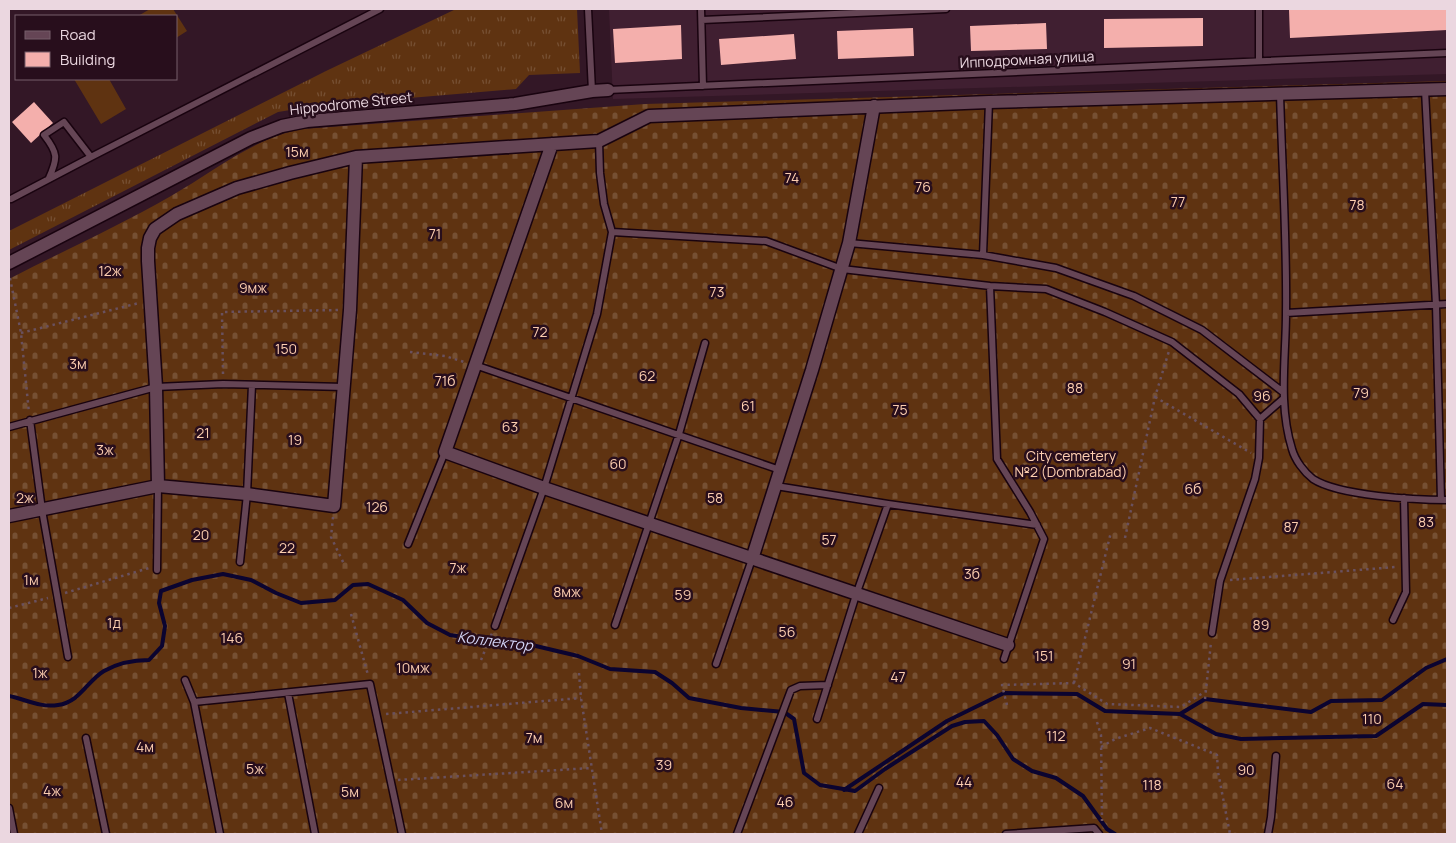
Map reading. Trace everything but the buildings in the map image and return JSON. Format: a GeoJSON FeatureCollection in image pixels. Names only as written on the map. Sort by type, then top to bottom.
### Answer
{"type":"FeatureCollection","features":[{"type":"Feature","properties":{"kind":"street"},"geometry":{"type":"LineString","coordinates":[[158,486],[156,387],[148,248],[150,238],[161,224],[177,214],[237,188],[356,157],[599,142],[650,116],[988,102],[1447,89]]}},
{"type":"Feature","properties":{"kind":"street","name":"Hippodrome Street"},"geometry":{"type":"LineString","coordinates":[[9,263],[251,138],[282,126],[315,120],[515,104],[608,90]]}},
{"type":"Feature","properties":{"kind":"street"},"geometry":{"type":"LineString","coordinates":[[752,559],[850,243],[874,106]]}},
{"type":"Feature","properties":{"kind":"street"},"geometry":{"type":"LineString","coordinates":[[552,144],[445,452],[856,595],[1008,645]]}},
{"type":"Feature","properties":{"kind":"street"},"geometry":{"type":"LineString","coordinates":[[9,516],[158,486],[247,494],[334,506],[350,310],[356,157]]}},
{"type":"Feature","properties":{"kind":"lane"},"geometry":{"type":"LineString","coordinates":[[10,199],[380,9]]}},
{"type":"Feature","properties":{"kind":"lane"},"geometry":{"type":"LineString","coordinates":[[588,9],[592,91]]}},
{"type":"Feature","properties":{"kind":"lane"},"geometry":{"type":"LineString","coordinates":[[701,9],[703,86]]}},
{"type":"Feature","properties":{"kind":"lane"},"geometry":{"type":"LineString","coordinates":[[702,20],[946,9]]}},
{"type":"Feature","properties":{"kind":"lane"},"geometry":{"type":"LineString","coordinates":[[1259,9],[1259,60]]}},
{"type":"Feature","properties":{"kind":"lane","name":"Ипподромная улица"},"geometry":{"type":"LineString","coordinates":[[608,90],[1447,53]]}},
{"type":"Feature","properties":{"kind":"lane"},"geometry":{"type":"LineString","coordinates":[[1280,93],[1286,313],[1283,396],[1292,449],[1299,464],[1313,479],[1334,488],[1358,493],[1444,500],[1425,90]]}},
{"type":"Feature","properties":{"kind":"lane"},"geometry":{"type":"LineString","coordinates":[[983,255],[988,102]]}},
{"type":"Feature","properties":{"kind":"lane"},"geometry":{"type":"LineString","coordinates":[[49,178],[56,164],[55,150],[44,135],[64,122],[91,157]]}},
{"type":"Feature","properties":{"kind":"lane"},"geometry":{"type":"LineString","coordinates":[[495,626],[544,488],[597,314],[612,232],[604,204],[599,142]]}},
{"type":"Feature","properties":{"kind":"lane"},"geometry":{"type":"LineString","coordinates":[[612,232],[766,241],[842,269],[990,286],[1046,289],[1105,312],[1172,342],[1239,394],[1260,419],[1259,458],[1255,479],[1220,581],[1212,633]]}},
{"type":"Feature","properties":{"kind":"lane"},"geometry":{"type":"LineString","coordinates":[[850,243],[983,255],[1056,268],[1134,296],[1202,330],[1283,396]]}},
{"type":"Feature","properties":{"kind":"lane"},"geometry":{"type":"LineString","coordinates":[[990,286],[996,459],[1044,539],[1004,659]]}},
{"type":"Feature","properties":{"kind":"lane"},"geometry":{"type":"LineString","coordinates":[[1286,313],[1447,304]]}},
{"type":"Feature","properties":{"kind":"lane"},"geometry":{"type":"LineString","coordinates":[[615,625],[679,434],[705,343]]}},
{"type":"Feature","properties":{"kind":"lane"},"geometry":{"type":"LineString","coordinates":[[475,365],[780,470]]}},
{"type":"Feature","properties":{"kind":"lane"},"geometry":{"type":"LineString","coordinates":[[9,427],[156,387],[223,384],[344,387]]}},
{"type":"Feature","properties":{"kind":"lane"},"geometry":{"type":"LineString","coordinates":[[240,562],[247,494],[252,385]]}},
{"type":"Feature","properties":{"kind":"lane"},"geometry":{"type":"LineString","coordinates":[[1260,419],[1283,396]]}},
{"type":"Feature","properties":{"kind":"lane"},"geometry":{"type":"LineString","coordinates":[[30,420],[42,510],[68,657]]}},
{"type":"Feature","properties":{"kind":"lane"},"geometry":{"type":"LineString","coordinates":[[408,544],[445,452]]}},
{"type":"Feature","properties":{"kind":"lane"},"geometry":{"type":"LineString","coordinates":[[157,568],[158,486]]}},
{"type":"Feature","properties":{"kind":"lane"},"geometry":{"type":"LineString","coordinates":[[776,486],[1037,525]]}},
{"type":"Feature","properties":{"kind":"lane"},"geometry":{"type":"LineString","coordinates":[[1393,620],[1406,592],[1404,498]]}},
{"type":"Feature","properties":{"kind":"lane"},"geometry":{"type":"LineString","coordinates":[[817,719],[856,595],[888,504]]}},
{"type":"Feature","properties":{"kind":"lane"},"geometry":{"type":"LineString","coordinates":[[716,664],[752,559]]}},
{"type":"Feature","properties":{"kind":"lane"},"geometry":{"type":"LineString","coordinates":[[186,680],[194,702],[220,834]]}},
{"type":"Feature","properties":{"kind":"lane"},"geometry":{"type":"LineString","coordinates":[[194,702],[370,684],[402,834]]}},
{"type":"Feature","properties":{"kind":"lane"},"geometry":{"type":"LineString","coordinates":[[737,834],[791,690],[800,686],[828,685]]}},
{"type":"Feature","properties":{"kind":"lane"},"geometry":{"type":"LineString","coordinates":[[288,693],[315,834]]}},
{"type":"Feature","properties":{"kind":"lane"},"geometry":{"type":"LineString","coordinates":[[86,738],[106,834]]}},
{"type":"Feature","properties":{"kind":"lane"},"geometry":{"type":"LineString","coordinates":[[1268,834],[1276,756]]}},
{"type":"Feature","properties":{"kind":"lane"},"geometry":{"type":"LineString","coordinates":[[858,834],[879,788]]}},
{"type":"Feature","properties":{"kind":"lane"},"geometry":{"type":"LineString","coordinates":[[9,808],[14,834]]}},
{"type":"Feature","properties":{"kind":"lane"},"geometry":{"type":"LineString","coordinates":[[1006,834],[1074,832],[1094,828],[1098,834]]}},
{"type":"Feature","properties":{"kind":"path"},"geometry":{"type":"LineString","coordinates":[[10,278],[21,332],[30,420]]}},
{"type":"Feature","properties":{"kind":"path"},"geometry":{"type":"LineString","coordinates":[[21,332],[150,300]]}},
{"type":"Feature","properties":{"kind":"path"},"geometry":{"type":"LineString","coordinates":[[223,384],[222,312],[350,310]]}},
{"type":"Feature","properties":{"kind":"path"},"geometry":{"type":"LineString","coordinates":[[1125,538],[1155,397],[1172,342]]}},
{"type":"Feature","properties":{"kind":"path"},"geometry":{"type":"LineString","coordinates":[[410,352],[445,356],[475,365]]}},
{"type":"Feature","properties":{"kind":"path"},"geometry":{"type":"LineString","coordinates":[[1155,397],[1259,458]]}},
{"type":"Feature","properties":{"kind":"path"},"geometry":{"type":"LineString","coordinates":[[334,506],[331,536],[344,564]]}},
{"type":"Feature","properties":{"kind":"path"},"geometry":{"type":"LineString","coordinates":[[1074,683],[1111,532]]}},
{"type":"Feature","properties":{"kind":"path"},"geometry":{"type":"LineString","coordinates":[[1220,581],[1405,567]]}},
{"type":"Feature","properties":{"kind":"path"},"geometry":{"type":"LineString","coordinates":[[9,608],[157,568]]}},
{"type":"Feature","properties":{"kind":"path"},"geometry":{"type":"LineString","coordinates":[[351,614],[370,684]]}},
{"type":"Feature","properties":{"kind":"path"},"geometry":{"type":"LineString","coordinates":[[1205,699],[1212,633]]}},
{"type":"Feature","properties":{"kind":"path"},"geometry":{"type":"LineString","coordinates":[[481,660],[489,641]]}},
{"type":"Feature","properties":{"kind":"path"},"geometry":{"type":"LineString","coordinates":[[579,673],[581,698],[602,834]]}},
{"type":"Feature","properties":{"kind":"path"},"geometry":{"type":"LineString","coordinates":[[1007,705],[1002,685],[1074,683],[1107,704],[1181,707],[1206,690]]}},
{"type":"Feature","properties":{"kind":"path"},"geometry":{"type":"LineString","coordinates":[[377,715],[581,698]]}},
{"type":"Feature","properties":{"kind":"path"},"geometry":{"type":"LineString","coordinates":[[1096,722],[1101,747],[1102,821]]}},
{"type":"Feature","properties":{"kind":"path"},"geometry":{"type":"LineString","coordinates":[[1101,747],[1115,738],[1150,728],[1217,755],[1218,772],[1230,834]]}},
{"type":"Feature","properties":{"kind":"path"},"geometry":{"type":"LineString","coordinates":[[391,780],[592,768]]}},
{"type":"Feature","properties":{"kind":"shaded area"},"geometry":{"type":"Polygon","coordinates":[[[609,9],[1447,9],[1447,74],[613,99],[609,9]]]}},
{"type":"Feature","properties":{"kind":"green space"},"geometry":{"type":"Polygon","coordinates":[[[150,9],[173,9],[177,15],[140,15],[150,9]]]}},
{"type":"Feature","properties":{"kind":"green space"},"geometry":{"type":"Polygon","coordinates":[[[456,9],[577,9],[580,73],[529,75],[516,89],[315,106],[278,112],[9,250],[9,231],[326,71],[456,9]]]}},
{"type":"Feature","properties":{"kind":"green space"},"geometry":{"type":"Polygon","coordinates":[[[178,17],[187,31],[178,37],[178,17]]]}},
{"type":"Feature","properties":{"kind":"green space"},"geometry":{"type":"Polygon","coordinates":[[[75,80],[110,80],[126,109],[101,124],[75,80]]]}},
{"type":"Feature","properties":{"kind":"green space","name":"City cemetery №2 (Dombrabad)"},"geometry":{"type":"Polygon","coordinates":[[[1447,81],[1447,834],[9,834],[9,279],[151,207],[251,147],[285,133],[303,129],[645,104],[1447,81]]]}},
{"type":"Feature","properties":{"kind":"waterway","name":"Коллектор"},"geometry":{"type":"LineString","coordinates":[[9,696],[51,706],[66,703],[78,696],[98,675],[109,668],[126,662],[149,660],[162,646],[165,626],[159,603],[161,591],[192,580],[223,574],[251,580],[301,603],[335,600],[353,585],[368,584],[403,600],[427,623],[450,635],[483,640],[519,642],[578,656],[610,669],[655,672],[672,683],[689,698],[741,708],[784,712],[794,719],[804,773],[820,785],[855,791],[885,769],[952,726],[965,722],[984,721],[997,735],[1013,759],[1032,771],[1056,778],[1083,796],[1107,829],[1115,834]]}},
{"type":"Feature","properties":{"kind":"waterway"},"geometry":{"type":"LineString","coordinates":[[1180,714],[1205,699],[1311,712],[1331,701],[1382,700],[1426,668],[1447,659]]}},
{"type":"Feature","properties":{"kind":"waterway"},"geometry":{"type":"LineString","coordinates":[[844,790],[947,721],[1004,693],[1077,694],[1105,711],[1180,714],[1216,734],[1241,739],[1376,736],[1423,704],[1447,705]]}},
{"type":"Feature","properties":{"kind":"park label","name":"15м"},"geometry":{"type":"Point","coordinates":[297,151]}},
{"type":"Feature","properties":{"kind":"park label","name":"74"},"geometry":{"type":"Point","coordinates":[792,177]}},
{"type":"Feature","properties":{"kind":"park label","name":"76"},"geometry":{"type":"Point","coordinates":[923,186]}},
{"type":"Feature","properties":{"kind":"park label","name":"77"},"geometry":{"type":"Point","coordinates":[1178,201]}},
{"type":"Feature","properties":{"kind":"park label","name":"78"},"geometry":{"type":"Point","coordinates":[1357,204]}},
{"type":"Feature","properties":{"kind":"park label","name":"71"},"geometry":{"type":"Point","coordinates":[435,233]}},
{"type":"Feature","properties":{"kind":"park label","name":"12ж"},"geometry":{"type":"Point","coordinates":[110,270]}},
{"type":"Feature","properties":{"kind":"park label","name":"9мж"},"geometry":{"type":"Point","coordinates":[253,287]}},
{"type":"Feature","properties":{"kind":"park label","name":"73"},"geometry":{"type":"Point","coordinates":[717,291]}},
{"type":"Feature","properties":{"kind":"park label","name":"72"},"geometry":{"type":"Point","coordinates":[540,331]}},
{"type":"Feature","properties":{"kind":"park label","name":"150"},"geometry":{"type":"Point","coordinates":[286,348]}},
{"type":"Feature","properties":{"kind":"park label","name":"3м"},"geometry":{"type":"Point","coordinates":[78,363]}},
{"type":"Feature","properties":{"kind":"park label","name":"62"},"geometry":{"type":"Point","coordinates":[647,375]}},
{"type":"Feature","properties":{"kind":"park label","name":"71б"},"geometry":{"type":"Point","coordinates":[445,380]}},
{"type":"Feature","properties":{"kind":"park label","name":"88"},"geometry":{"type":"Point","coordinates":[1075,387]}},
{"type":"Feature","properties":{"kind":"park label","name":"79"},"geometry":{"type":"Point","coordinates":[1361,392]}},
{"type":"Feature","properties":{"kind":"park label","name":"96"},"geometry":{"type":"Point","coordinates":[1262,395]}},
{"type":"Feature","properties":{"kind":"park label","name":"61"},"geometry":{"type":"Point","coordinates":[748,405]}},
{"type":"Feature","properties":{"kind":"park label","name":"75"},"geometry":{"type":"Point","coordinates":[900,409]}},
{"type":"Feature","properties":{"kind":"park label","name":"63"},"geometry":{"type":"Point","coordinates":[510,426]}},
{"type":"Feature","properties":{"kind":"park label","name":"21"},"geometry":{"type":"Point","coordinates":[203,432]}},
{"type":"Feature","properties":{"kind":"park label","name":"19"},"geometry":{"type":"Point","coordinates":[295,439]}},
{"type":"Feature","properties":{"kind":"park label","name":"3ж"},"geometry":{"type":"Point","coordinates":[105,449]}},
{"type":"Feature","properties":{"kind":"park label","name":"60"},"geometry":{"type":"Point","coordinates":[618,463]}},
{"type":"Feature","properties":{"kind":"park label","name":"6б"},"geometry":{"type":"Point","coordinates":[1193,488]}},
{"type":"Feature","properties":{"kind":"park label","name":"2ж"},"geometry":{"type":"Point","coordinates":[25,497]}},
{"type":"Feature","properties":{"kind":"park label","name":"58"},"geometry":{"type":"Point","coordinates":[715,497]}},
{"type":"Feature","properties":{"kind":"park label","name":"126"},"geometry":{"type":"Point","coordinates":[377,506]}},
{"type":"Feature","properties":{"kind":"park label","name":"83"},"geometry":{"type":"Point","coordinates":[1426,521]}},
{"type":"Feature","properties":{"kind":"park label","name":"87"},"geometry":{"type":"Point","coordinates":[1291,526]}},
{"type":"Feature","properties":{"kind":"park label","name":"20"},"geometry":{"type":"Point","coordinates":[201,534]}},
{"type":"Feature","properties":{"kind":"park label","name":"57"},"geometry":{"type":"Point","coordinates":[829,539]}},
{"type":"Feature","properties":{"kind":"park label","name":"22"},"geometry":{"type":"Point","coordinates":[287,547]}},
{"type":"Feature","properties":{"kind":"park label","name":"7ж"},"geometry":{"type":"Point","coordinates":[458,567]}},
{"type":"Feature","properties":{"kind":"park label","name":"3б"},"geometry":{"type":"Point","coordinates":[972,573]}},
{"type":"Feature","properties":{"kind":"park label","name":"1м"},"geometry":{"type":"Point","coordinates":[31,579]}},
{"type":"Feature","properties":{"kind":"park label","name":"8мж"},"geometry":{"type":"Point","coordinates":[567,591]}},
{"type":"Feature","properties":{"kind":"park label","name":"59"},"geometry":{"type":"Point","coordinates":[683,594]}},
{"type":"Feature","properties":{"kind":"park label","name":"1д"},"geometry":{"type":"Point","coordinates":[114,622]}},
{"type":"Feature","properties":{"kind":"park label","name":"89"},"geometry":{"type":"Point","coordinates":[1261,624]}},
{"type":"Feature","properties":{"kind":"park label","name":"56"},"geometry":{"type":"Point","coordinates":[787,631]}},
{"type":"Feature","properties":{"kind":"park label","name":"146"},"geometry":{"type":"Point","coordinates":[232,637]}},
{"type":"Feature","properties":{"kind":"park label","name":"151"},"geometry":{"type":"Point","coordinates":[1044,655]}},
{"type":"Feature","properties":{"kind":"park label","name":"91"},"geometry":{"type":"Point","coordinates":[1129,663]}},
{"type":"Feature","properties":{"kind":"park label","name":"10мж"},"geometry":{"type":"Point","coordinates":[413,667]}},
{"type":"Feature","properties":{"kind":"park label","name":"1ж"},"geometry":{"type":"Point","coordinates":[40,672]}},
{"type":"Feature","properties":{"kind":"park label","name":"47"},"geometry":{"type":"Point","coordinates":[898,676]}},
{"type":"Feature","properties":{"kind":"park label","name":"110"},"geometry":{"type":"Point","coordinates":[1372,718]}},
{"type":"Feature","properties":{"kind":"park label","name":"112"},"geometry":{"type":"Point","coordinates":[1056,735]}},
{"type":"Feature","properties":{"kind":"park label","name":"7м"},"geometry":{"type":"Point","coordinates":[534,737]}},
{"type":"Feature","properties":{"kind":"park label","name":"4м"},"geometry":{"type":"Point","coordinates":[145,746]}},
{"type":"Feature","properties":{"kind":"park label","name":"39"},"geometry":{"type":"Point","coordinates":[664,764]}},
{"type":"Feature","properties":{"kind":"park label","name":"5ж"},"geometry":{"type":"Point","coordinates":[255,768]}},
{"type":"Feature","properties":{"kind":"park label","name":"90"},"geometry":{"type":"Point","coordinates":[1246,769]}},
{"type":"Feature","properties":{"kind":"park label","name":"44"},"geometry":{"type":"Point","coordinates":[964,781]}},
{"type":"Feature","properties":{"kind":"park label","name":"64"},"geometry":{"type":"Point","coordinates":[1395,783]}},
{"type":"Feature","properties":{"kind":"park label","name":"118"},"geometry":{"type":"Point","coordinates":[1152,784]}},
{"type":"Feature","properties":{"kind":"park label","name":"4ж"},"geometry":{"type":"Point","coordinates":[52,790]}},
{"type":"Feature","properties":{"kind":"park label","name":"5м"},"geometry":{"type":"Point","coordinates":[350,791]}},
{"type":"Feature","properties":{"kind":"park label","name":"46"},"geometry":{"type":"Point","coordinates":[785,801]}},
{"type":"Feature","properties":{"kind":"park label","name":"6м"},"geometry":{"type":"Point","coordinates":[564,802]}}]}
